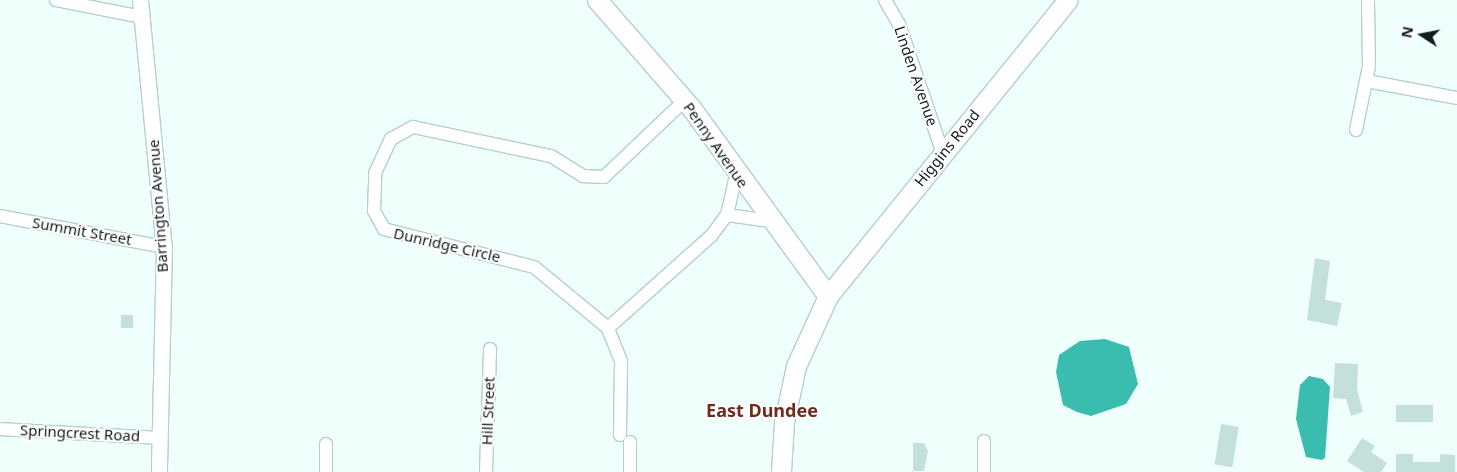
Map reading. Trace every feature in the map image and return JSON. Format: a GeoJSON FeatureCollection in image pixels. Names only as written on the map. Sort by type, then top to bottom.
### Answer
{"type":"FeatureCollection","features":[{"type":"Feature","properties":{"kind":"main road","name":"Penny Avenue"},"geometry":{"type":"LineString","coordinates":[[597,0],[685,100],[736,174],[828,296]]}},
{"type":"Feature","properties":{"kind":"main road","name":"Higgins Road"},"geometry":{"type":"LineString","coordinates":[[781,472],[784,422],[795,369],[828,296],[1068,0]]}},
{"type":"Feature","properties":{"kind":"street"},"geometry":{"type":"LineString","coordinates":[[56,0],[142,16]]}},
{"type":"Feature","properties":{"kind":"street","name":"Barrington Avenue"},"geometry":{"type":"LineString","coordinates":[[140,0],[164,247],[159,472]]}},
{"type":"Feature","properties":{"kind":"street","name":"Linden Avenue"},"geometry":{"type":"LineString","coordinates":[[885,0],[899,24],[943,154]]}},
{"type":"Feature","properties":{"kind":"street"},"geometry":{"type":"LineString","coordinates":[[1356,130],[1367,81],[1368,0]]}},
{"type":"Feature","properties":{"kind":"street"},"geometry":{"type":"LineString","coordinates":[[1367,81],[1457,98]]}},
{"type":"Feature","properties":{"kind":"street","name":"Dunridge Circle"},"geometry":{"type":"LineString","coordinates":[[608,328],[534,267],[384,229],[374,207],[376,168],[390,139],[413,127],[551,156],[583,176],[604,178],[685,100]]}},
{"type":"Feature","properties":{"kind":"street"},"geometry":{"type":"LineString","coordinates":[[630,472],[625,438],[621,361],[608,328],[695,252],[727,215],[736,174]]}},
{"type":"Feature","properties":{"kind":"street"},"geometry":{"type":"LineString","coordinates":[[727,215],[771,221]]}},
{"type":"Feature","properties":{"kind":"street","name":"Summit Street"},"geometry":{"type":"LineString","coordinates":[[0,216],[164,247]]}},
{"type":"Feature","properties":{"kind":"street","name":"Hill Street"},"geometry":{"type":"LineString","coordinates":[[486,472],[490,350]]}},
{"type":"Feature","properties":{"kind":"street","name":"Springcrest Road"},"geometry":{"type":"LineString","coordinates":[[0,429],[159,438]]}},
{"type":"Feature","properties":{"kind":"street"},"geometry":{"type":"LineString","coordinates":[[984,441],[984,472]]}},
{"type":"Feature","properties":{"kind":"street"},"geometry":{"type":"LineString","coordinates":[[326,444],[326,472]]}},
{"type":"Feature","properties":{"kind":"shaded area"},"geometry":{"type":"Polygon","coordinates":[[[1105,339],[1129,347],[1138,384],[1126,404],[1091,416],[1063,405],[1056,372],[1059,355],[1080,341],[1105,339]]]}},
{"type":"Feature","properties":{"kind":"shaded area"},"geometry":{"type":"Polygon","coordinates":[[[1309,376],[1323,379],[1330,387],[1325,458],[1322,460],[1306,457],[1296,419],[1300,385],[1309,376]]]}},
{"type":"Feature","properties":{"kind":"building"},"geometry":{"type":"Polygon","coordinates":[[[1315,258],[1330,261],[1325,300],[1342,303],[1337,326],[1307,320],[1315,258]]]}},
{"type":"Feature","properties":{"kind":"building"},"geometry":{"type":"Polygon","coordinates":[[[121,315],[133,315],[133,328],[121,328],[121,315]]]}},
{"type":"Feature","properties":{"kind":"building"},"geometry":{"type":"Polygon","coordinates":[[[1335,363],[1358,364],[1357,389],[1363,412],[1351,416],[1346,399],[1333,398],[1335,363]]]}},
{"type":"Feature","properties":{"kind":"building"},"geometry":{"type":"Polygon","coordinates":[[[1396,405],[1433,405],[1433,422],[1396,422],[1396,405]]]}},
{"type":"Feature","properties":{"kind":"building"},"geometry":{"type":"Polygon","coordinates":[[[1221,424],[1239,427],[1232,467],[1215,464],[1221,424]]]}},
{"type":"Feature","properties":{"kind":"building"},"geometry":{"type":"Polygon","coordinates":[[[1362,438],[1375,446],[1371,452],[1387,463],[1381,472],[1364,472],[1347,461],[1362,438]]]}},
{"type":"Feature","properties":{"kind":"building"},"geometry":{"type":"Polygon","coordinates":[[[913,443],[924,443],[928,451],[924,471],[913,471],[913,443]]]}},
{"type":"Feature","properties":{"kind":"building"},"geometry":{"type":"Polygon","coordinates":[[[1396,454],[1413,454],[1413,462],[1440,462],[1440,454],[1455,455],[1455,472],[1396,472],[1396,454]]]}},
{"type":"Feature","properties":{"kind":"district","name":"East Dundee"},"geometry":{"type":"Point","coordinates":[762,410]}}]}
